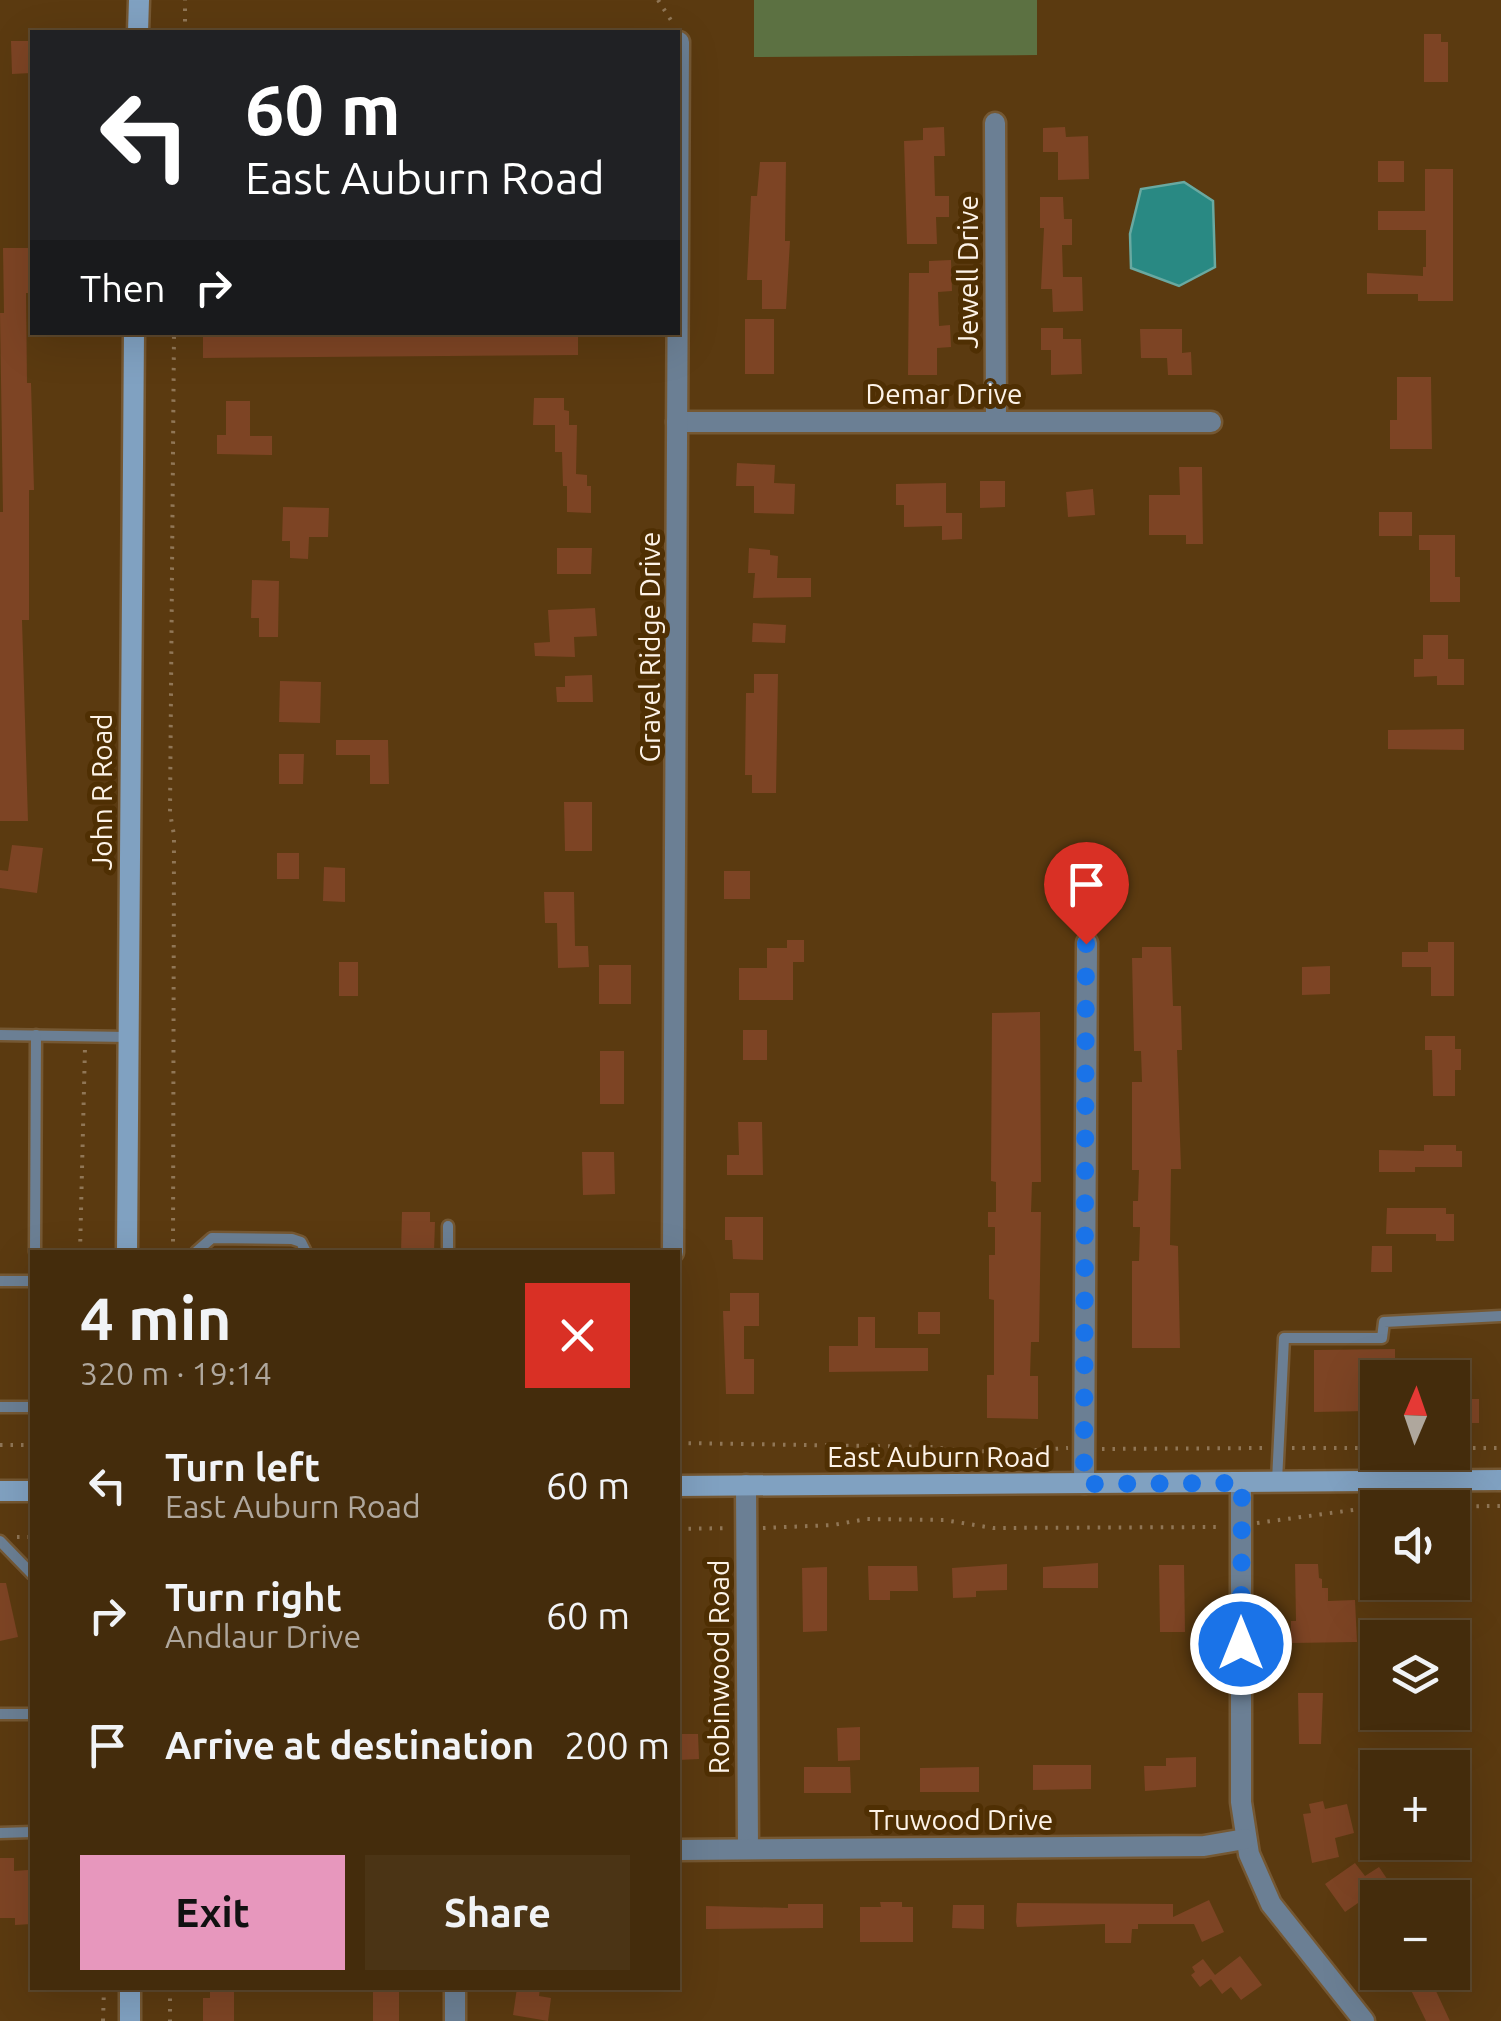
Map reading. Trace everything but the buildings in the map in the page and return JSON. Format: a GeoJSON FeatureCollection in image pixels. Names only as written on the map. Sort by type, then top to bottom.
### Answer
{"type":"FeatureCollection","features":[{"type":"Feature","properties":{"kind":"main road"},"geometry":{"type":"LineString","coordinates":[[138,30],[139,0]]}},
{"type":"Feature","properties":{"kind":"main road","name":"John R Road"},"geometry":{"type":"LineString","coordinates":[[127,1250],[134,335]]}},
{"type":"Feature","properties":{"kind":"main road","name":"East Auburn Road"},"geometry":{"type":"LineString","coordinates":[[680,1486],[1501,1480]]}},
{"type":"Feature","properties":{"kind":"main road"},"geometry":{"type":"LineString","coordinates":[[0,1492],[30,1492]]}},
{"type":"Feature","properties":{"kind":"main road"},"geometry":{"type":"LineString","coordinates":[[130,1990],[130,2021]]}},
{"type":"Feature","properties":{"kind":"street","name":"Jewell Drive"},"geometry":{"type":"LineString","coordinates":[[995,123],[996,421]]}},
{"type":"Feature","properties":{"kind":"street","name":"Gravel Ridge Drive"},"geometry":{"type":"LineString","coordinates":[[673,1250],[678,335]]}},
{"type":"Feature","properties":{"kind":"street","name":"Demar Drive"},"geometry":{"type":"LineString","coordinates":[[677,422],[1211,422]]}},
{"type":"Feature","properties":{"kind":"street"},"geometry":{"type":"LineString","coordinates":[[1084,1484],[1086,944]]}},
{"type":"Feature","properties":{"kind":"street"},"geometry":{"type":"LineString","coordinates":[[1242,1483],[1241,1802],[1245,1838],[1271,1904],[1364,2021]]}},
{"type":"Feature","properties":{"kind":"street","name":"Robinwood Road"},"geometry":{"type":"LineString","coordinates":[[746,1485],[748,1849]]}},
{"type":"Feature","properties":{"kind":"street","name":"Truwood Drive"},"geometry":{"type":"LineString","coordinates":[[680,1850],[1204,1846],[1245,1838]]}},
{"type":"Feature","properties":{"kind":"street"},"geometry":{"type":"LineString","coordinates":[[455,1990],[455,2021]]}},
{"type":"Feature","properties":{"kind":"lane"},"geometry":{"type":"LineString","coordinates":[[0,1036],[128,1037]]}},
{"type":"Feature","properties":{"kind":"lane"},"geometry":{"type":"LineString","coordinates":[[35,1250],[36,1036]]}},
{"type":"Feature","properties":{"kind":"lane"},"geometry":{"type":"LineString","coordinates":[[448,1226],[448,1250]]}},
{"type":"Feature","properties":{"kind":"lane"},"geometry":{"type":"LineString","coordinates":[[198,1250],[212,1238],[292,1239],[301,1242],[305,1250]]}},
{"type":"Feature","properties":{"kind":"lane"},"geometry":{"type":"LineString","coordinates":[[0,1281],[30,1281]]}},
{"type":"Feature","properties":{"kind":"lane"},"geometry":{"type":"LineString","coordinates":[[1277,1482],[1284,1338],[1382,1338],[1384,1322],[1501,1316]]}},
{"type":"Feature","properties":{"kind":"lane"},"geometry":{"type":"LineString","coordinates":[[0,1407],[30,1407]]}},
{"type":"Feature","properties":{"kind":"lane"},"geometry":{"type":"LineString","coordinates":[[1377,1470],[1377,1482]]}},
{"type":"Feature","properties":{"kind":"lane"},"geometry":{"type":"LineString","coordinates":[[0,1541],[30,1572]]}},
{"type":"Feature","properties":{"kind":"lane"},"geometry":{"type":"LineString","coordinates":[[0,1714],[30,1714]]}},
{"type":"Feature","properties":{"kind":"lane"},"geometry":{"type":"LineString","coordinates":[[0,1833],[30,1832]]}},
{"type":"Feature","properties":{"kind":"path"},"geometry":{"type":"LineString","coordinates":[[185,30],[186,0]]}},
{"type":"Feature","properties":{"kind":"path"},"geometry":{"type":"LineString","coordinates":[[658,0],[670,14],[675,30]]}},
{"type":"Feature","properties":{"kind":"path"},"geometry":{"type":"LineString","coordinates":[[173,1250],[174,836],[170,756],[174,335]]}},
{"type":"Feature","properties":{"kind":"path"},"geometry":{"type":"LineString","coordinates":[[80,1250],[84,1046]]}},
{"type":"Feature","properties":{"kind":"path"},"geometry":{"type":"LineString","coordinates":[[680,1442],[933,1446],[973,1452],[1069,1448]]}},
{"type":"Feature","properties":{"kind":"path"},"geometry":{"type":"LineString","coordinates":[[0,1445],[30,1445]]}},
{"type":"Feature","properties":{"kind":"path"},"geometry":{"type":"LineString","coordinates":[[1099,1449],[1360,1448]]}},
{"type":"Feature","properties":{"kind":"path"},"geometry":{"type":"LineString","coordinates":[[1470,1448],[1501,1448]]}},
{"type":"Feature","properties":{"kind":"path"},"geometry":{"type":"LineString","coordinates":[[1258,1523],[1375,1507],[1501,1506]]}},
{"type":"Feature","properties":{"kind":"path"},"geometry":{"type":"LineString","coordinates":[[762,1528],[833,1525],[867,1519],[944,1520],[993,1528],[1226,1527]]}},
{"type":"Feature","properties":{"kind":"path"},"geometry":{"type":"LineString","coordinates":[[680,1529],[730,1528]]}},
{"type":"Feature","properties":{"kind":"path"},"geometry":{"type":"LineString","coordinates":[[104,1990],[104,2021]]}},
{"type":"Feature","properties":{"kind":"path"},"geometry":{"type":"LineString","coordinates":[[170,1990],[170,2021]]}},
{"type":"Feature","properties":{"kind":"green space"},"geometry":{"type":"Polygon","coordinates":[[[754,0],[1037,0],[1037,55],[754,57],[754,0]]]}},
{"type":"Feature","properties":{"kind":"water"},"geometry":{"type":"Polygon","coordinates":[[[1184,182],[1213,201],[1215,267],[1179,286],[1131,268],[1130,234],[1141,189],[1184,182]]]}},
{"type":"Feature","properties":{"kind":"route"},"geometry":{"type":"LineString","coordinates":[[1086,944],[1084,1484],[1242,1483],[1241,1644]]}}]}
